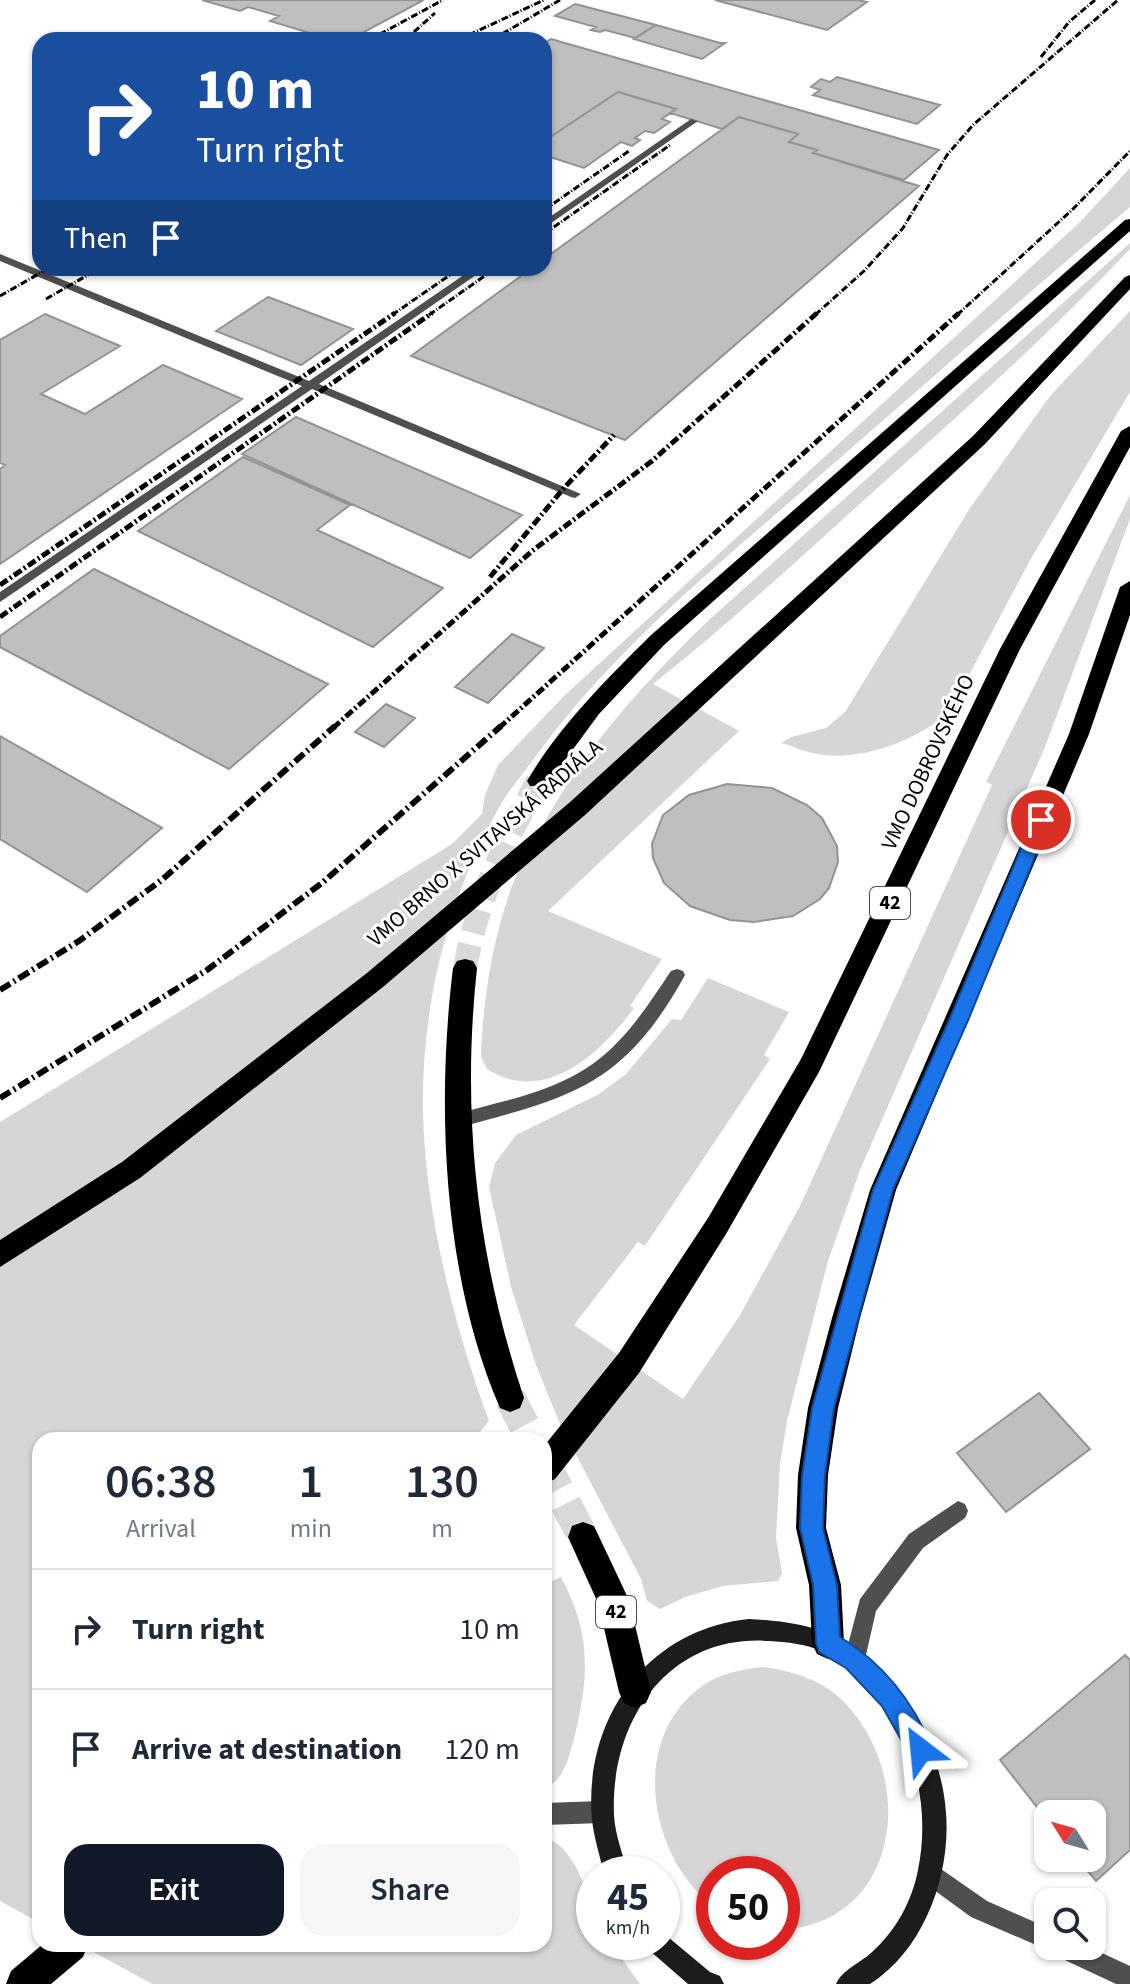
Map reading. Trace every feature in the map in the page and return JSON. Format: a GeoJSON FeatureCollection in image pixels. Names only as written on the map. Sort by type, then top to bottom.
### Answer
{"type":"FeatureCollection","features":[{"type":"Feature","properties":{"kind":"highway"},"geometry":{"type":"LineString","coordinates":[[538,781],[556,752],[611,690],[706,595],[1130,223]]}},
{"type":"Feature","properties":{"kind":"highway","name":"VMO BRNO X SVITAVSKÁ RADIÁLA"},"geometry":{"type":"LineString","coordinates":[[0,1255],[131,1170],[375,980],[577,809],[979,440],[1130,280]]}},
{"type":"Feature","properties":{"kind":"highway","name":"VMO DOBROVSKÉHO"},"geometry":{"type":"LineString","coordinates":[[552,1459],[629,1363],[717,1226],[810,1065],[1010,649],[1130,431]]}},
{"type":"Feature","properties":{"kind":"highway"},"geometry":{"type":"LineString","coordinates":[[828,1643],[825,1585],[811,1528],[813,1475],[823,1408],[846,1318],[883,1190],[1079,734],[1130,587]]}},
{"type":"Feature","properties":{"kind":"highway"},"geometry":{"type":"LineString","coordinates":[[465,968],[457,1019],[457,1121],[472,1261],[510,1398]]}},
{"type":"Feature","properties":{"kind":"highway","name":"42"},"geometry":{"type":"LineString","coordinates":[[583,1537],[613,1600],[635,1692]]}},
{"type":"Feature","properties":{"kind":"highway"},"geometry":{"type":"LineString","coordinates":[[24,1984],[61,1952]]}},
{"type":"Feature","properties":{"kind":"main road"},"geometry":{"type":"LineString","coordinates":[[612,1856],[602,1812],[609,1747],[635,1692],[668,1656],[710,1634],[757,1628],[803,1635],[828,1643],[855,1660],[891,1697],[921,1750],[935,1811],[931,1874],[909,1929],[872,1971],[848,1984]]}},
{"type":"Feature","properties":{"kind":"main road"},"geometry":{"type":"LineString","coordinates":[[678,1960],[704,1982],[712,1984]]}},
{"type":"Feature","properties":{"kind":"street"},"geometry":{"type":"LineString","coordinates":[[552,219],[694,121]]}},
{"type":"Feature","properties":{"kind":"street"},"geometry":{"type":"LineString","coordinates":[[0,257],[32,270]]}},
{"type":"Feature","properties":{"kind":"street"},"geometry":{"type":"LineString","coordinates":[[46,276],[575,494]]}},
{"type":"Feature","properties":{"kind":"street"},"geometry":{"type":"LineString","coordinates":[[0,598],[469,276]]}},
{"type":"Feature","properties":{"kind":"street"},"geometry":{"type":"LineString","coordinates":[[457,1121],[558,1092],[592,1076],[621,1053],[638,1033],[677,975]]}},
{"type":"Feature","properties":{"kind":"street"},"geometry":{"type":"LineString","coordinates":[[855,1660],[867,1606],[916,1541],[958,1511]]}},
{"type":"Feature","properties":{"kind":"street"},"geometry":{"type":"LineString","coordinates":[[552,1814],[602,1812]]}},
{"type":"Feature","properties":{"kind":"street"},"geometry":{"type":"LineString","coordinates":[[931,1874],[979,1909],[1034,1934]]}},
{"type":"Feature","properties":{"kind":"street"},"geometry":{"type":"LineString","coordinates":[[1091,1960],[1130,1978]]}},
{"type":"Feature","properties":{"kind":"shaded area"},"geometry":{"type":"Polygon","coordinates":[[[1130,168],[1130,207],[724,560],[624,653],[564,720],[517,781],[482,840],[452,914],[441,953],[427,1032],[423,1111],[429,1189],[444,1269],[464,1347],[489,1421],[480,1432],[32,1432],[32,1919],[0,1901],[0,1122],[452,844],[482,814],[485,795],[498,765],[564,696],[1080,222],[1130,168]]]}},
{"type":"Feature","properties":{"kind":"shaded area"},"geometry":{"type":"Polygon","coordinates":[[[1130,243],[1130,249],[1099,281],[1004,373],[764,590],[653,684],[739,731],[548,911],[662,959],[621,1025],[588,1057],[570,1069],[550,1078],[530,1081],[509,1079],[487,1069],[481,1057],[487,986],[496,939],[510,893],[522,861],[555,804],[615,719],[710,619],[1130,243]]]}},
{"type":"Feature","properties":{"kind":"shaded area"},"geometry":{"type":"Polygon","coordinates":[[[1130,311],[1130,392],[1029,562],[949,713],[904,740],[869,752],[834,756],[781,743],[791,737],[826,728],[845,712],[970,508],[1050,396],[1130,311]]]}},
{"type":"Feature","properties":{"kind":"shaded area"},"geometry":{"type":"Polygon","coordinates":[[[1130,495],[1130,519],[1045,747],[860,1170],[828,1261],[787,1421],[780,1464],[776,1538],[782,1573],[778,1581],[723,1586],[685,1597],[660,1609],[647,1601],[641,1579],[560,1424],[536,1365],[511,1287],[489,1187],[495,1163],[516,1135],[599,1094],[626,1074],[672,1019],[681,1020],[708,978],[789,1012],[764,1055],[770,1059],[645,1246],[638,1242],[574,1325],[683,1399],[740,1315],[800,1206],[992,785],[986,782],[1130,495]]]}},
{"type":"Feature","properties":{"kind":"shaded area"},"geometry":{"type":"Polygon","coordinates":[[[561,1577],[578,1618],[583,1637],[585,1676],[574,1739],[561,1774],[552,1784],[552,1581],[561,1577]]]}},
{"type":"Feature","properties":{"kind":"shaded area"},"geometry":{"type":"Polygon","coordinates":[[[763,1667],[785,1671],[827,1688],[845,1703],[868,1734],[882,1769],[888,1806],[885,1842],[873,1874],[852,1902],[822,1921],[800,1926],[800,1856],[696,1856],[696,1890],[680,1868],[680,1856],[673,1856],[661,1826],[655,1793],[657,1761],[666,1730],[684,1703],[710,1681],[736,1671],[763,1667]]]}},
{"type":"Feature","properties":{"kind":"shaded area"},"geometry":{"type":"Polygon","coordinates":[[[552,1841],[567,1853],[576,1866],[576,1960],[623,1960],[640,1984],[152,1984],[94,1952],[552,1952],[552,1841]]]}},
{"type":"Feature","properties":{"kind":"building"},"geometry":{"type":"Polygon","coordinates":[[[202,0],[422,1],[364,32],[306,32],[270,21],[279,16],[248,7],[240,11],[202,0]]]}},
{"type":"Feature","properties":{"kind":"building"},"geometry":{"type":"Polygon","coordinates":[[[715,0],[857,0],[867,2],[827,30],[715,0]]]}},
{"type":"Feature","properties":{"kind":"building"},"geometry":{"type":"Polygon","coordinates":[[[575,4],[656,25],[635,38],[605,30],[591,30],[596,27],[555,16],[575,4]]]}},
{"type":"Feature","properties":{"kind":"building"},"geometry":{"type":"Polygon","coordinates":[[[656,25],[725,43],[702,59],[634,39],[656,25]]]}},
{"type":"Feature","properties":{"kind":"building"},"geometry":{"type":"Polygon","coordinates":[[[552,39],[939,150],[904,180],[813,153],[817,150],[789,142],[798,134],[739,117],[722,129],[670,113],[676,109],[618,92],[552,136],[552,39]]]}},
{"type":"Feature","properties":{"kind":"building"},"geometry":{"type":"Polygon","coordinates":[[[837,77],[940,105],[917,124],[813,95],[820,90],[811,87],[821,79],[830,82],[837,77]]]}},
{"type":"Feature","properties":{"kind":"building"},"geometry":{"type":"Polygon","coordinates":[[[618,92],[676,109],[662,119],[670,122],[654,133],[645,131],[635,138],[640,140],[632,146],[621,142],[584,168],[552,158],[552,136],[618,92]]]}},
{"type":"Feature","properties":{"kind":"building"},"geometry":{"type":"Polygon","coordinates":[[[739,117],[798,134],[789,142],[817,150],[813,153],[919,186],[625,440],[411,356],[521,276],[552,276],[552,253],[739,117]]]}},
{"type":"Feature","properties":{"kind":"building"},"geometry":{"type":"Polygon","coordinates":[[[268,297],[353,329],[301,365],[216,331],[268,297]]]}},
{"type":"Feature","properties":{"kind":"building"},"geometry":{"type":"Polygon","coordinates":[[[45,314],[120,346],[41,394],[85,414],[163,365],[242,399],[0,564],[0,469],[5,465],[0,463],[0,340],[45,314]]]}},
{"type":"Feature","properties":{"kind":"building"},"geometry":{"type":"Polygon","coordinates":[[[296,417],[522,515],[470,558],[242,454],[296,417]]]}},
{"type":"Feature","properties":{"kind":"building"},"geometry":{"type":"Polygon","coordinates":[[[243,457],[350,505],[317,530],[443,588],[373,647],[138,531],[243,457]]]}},
{"type":"Feature","properties":{"kind":"building"},"geometry":{"type":"Polygon","coordinates":[[[94,569],[328,684],[229,769],[0,647],[0,636],[94,569]]]}},
{"type":"Feature","properties":{"kind":"building"},"geometry":{"type":"Polygon","coordinates":[[[512,634],[544,648],[488,703],[455,687],[512,634]]]}},
{"type":"Feature","properties":{"kind":"building"},"geometry":{"type":"Polygon","coordinates":[[[386,704],[415,718],[384,747],[355,732],[386,704]]]}},
{"type":"Feature","properties":{"kind":"building"},"geometry":{"type":"Polygon","coordinates":[[[0,736],[162,828],[87,892],[0,839],[0,736]]]}},
{"type":"Feature","properties":{"kind":"building"},"geometry":{"type":"Polygon","coordinates":[[[727,784],[772,788],[807,805],[822,818],[837,846],[838,862],[829,888],[820,899],[793,916],[754,922],[730,920],[690,906],[664,883],[653,858],[652,844],[663,815],[689,795],[727,784]]]}},
{"type":"Feature","properties":{"kind":"building"},"geometry":{"type":"Polygon","coordinates":[[[1039,1393],[1090,1449],[1006,1512],[957,1453],[1039,1393]]]}},
{"type":"Feature","properties":{"kind":"building"},"geometry":{"type":"Polygon","coordinates":[[[1125,1655],[1130,1660],[1130,1850],[1106,1872],[1106,1800],[1034,1800],[1034,1803],[1000,1760],[1125,1655]]]}},
{"type":"Feature","properties":{"kind":"building"},"geometry":{"type":"Polygon","coordinates":[[[1089,1872],[1106,1872],[1096,1881],[1089,1872]]]}},
{"type":"Feature","properties":{"kind":"tunnel"},"geometry":{"type":"LineString","coordinates":[[465,968],[485,895],[514,826],[538,781]]}},
{"type":"Feature","properties":{"kind":"tunnel"},"geometry":{"type":"LineString","coordinates":[[510,1398],[528,1432]]}},
{"type":"Feature","properties":{"kind":"tunnel"},"geometry":{"type":"LineString","coordinates":[[552,1477],[583,1537]]}},
{"type":"Feature","properties":{"kind":"railway"},"geometry":{"type":"LineString","coordinates":[[384,32],[443,0]]}},
{"type":"Feature","properties":{"kind":"railway"},"geometry":{"type":"LineString","coordinates":[[475,32],[544,0]]}},
{"type":"Feature","properties":{"kind":"railway"},"geometry":{"type":"LineString","coordinates":[[506,32],[560,0]]}},
{"type":"Feature","properties":{"kind":"railway"},"geometry":{"type":"LineString","coordinates":[[1041,57],[1069,22],[1095,0]]}},
{"type":"Feature","properties":{"kind":"railway"},"geometry":{"type":"LineString","coordinates":[[815,315],[864,271],[903,228],[947,155],[973,125],[1118,0]]}},
{"type":"Feature","properties":{"kind":"railway"},"geometry":{"type":"LineString","coordinates":[[414,32],[435,13]]}},
{"type":"Feature","properties":{"kind":"railway"},"geometry":{"type":"LineString","coordinates":[[552,228],[670,145]]}},
{"type":"Feature","properties":{"kind":"railway"},"geometry":{"type":"LineString","coordinates":[[552,204],[629,151]]}},
{"type":"Feature","properties":{"kind":"railway"},"geometry":{"type":"LineString","coordinates":[[957,315],[1073,209],[1130,151]]}},
{"type":"Feature","properties":{"kind":"railway"},"geometry":{"type":"LineString","coordinates":[[0,296],[35,276]]}},
{"type":"Feature","properties":{"kind":"railway"},"geometry":{"type":"LineString","coordinates":[[46,299],[86,276]]}},
{"type":"Feature","properties":{"kind":"railway"},"geometry":{"type":"LineString","coordinates":[[392,315],[448,276]]}},
{"type":"Feature","properties":{"kind":"railway"},"geometry":{"type":"LineString","coordinates":[[429,315],[485,276]]}},
{"type":"Feature","properties":{"kind":"railway"},"geometry":{"type":"LineString","coordinates":[[0,585],[395,313]]}},
{"type":"Feature","properties":{"kind":"railway"},"geometry":{"type":"LineString","coordinates":[[0,617],[432,313]]}},
{"type":"Feature","properties":{"kind":"railway"},"geometry":{"type":"LineString","coordinates":[[333,728],[532,551],[652,461],[817,313]]}},
{"type":"Feature","properties":{"kind":"railway"},"geometry":{"type":"LineString","coordinates":[[499,728],[959,313]]}},
{"type":"Feature","properties":{"kind":"railway"},"geometry":{"type":"LineString","coordinates":[[490,577],[563,489],[614,435]]}},
{"type":"Feature","properties":{"kind":"railway"},"geometry":{"type":"LineString","coordinates":[[0,990],[79,941],[163,879],[335,726]]}},
{"type":"Feature","properties":{"kind":"railway"},"geometry":{"type":"LineString","coordinates":[[0,1098],[207,970],[322,883],[501,726]]}},
{"type":"Feature","properties":{"kind":"route"},"geometry":{"type":"LineString","coordinates":[[921,1750],[891,1697],[855,1660],[828,1643],[825,1585],[811,1528],[813,1475],[823,1408],[883,1190],[1041,820]]}}]}
